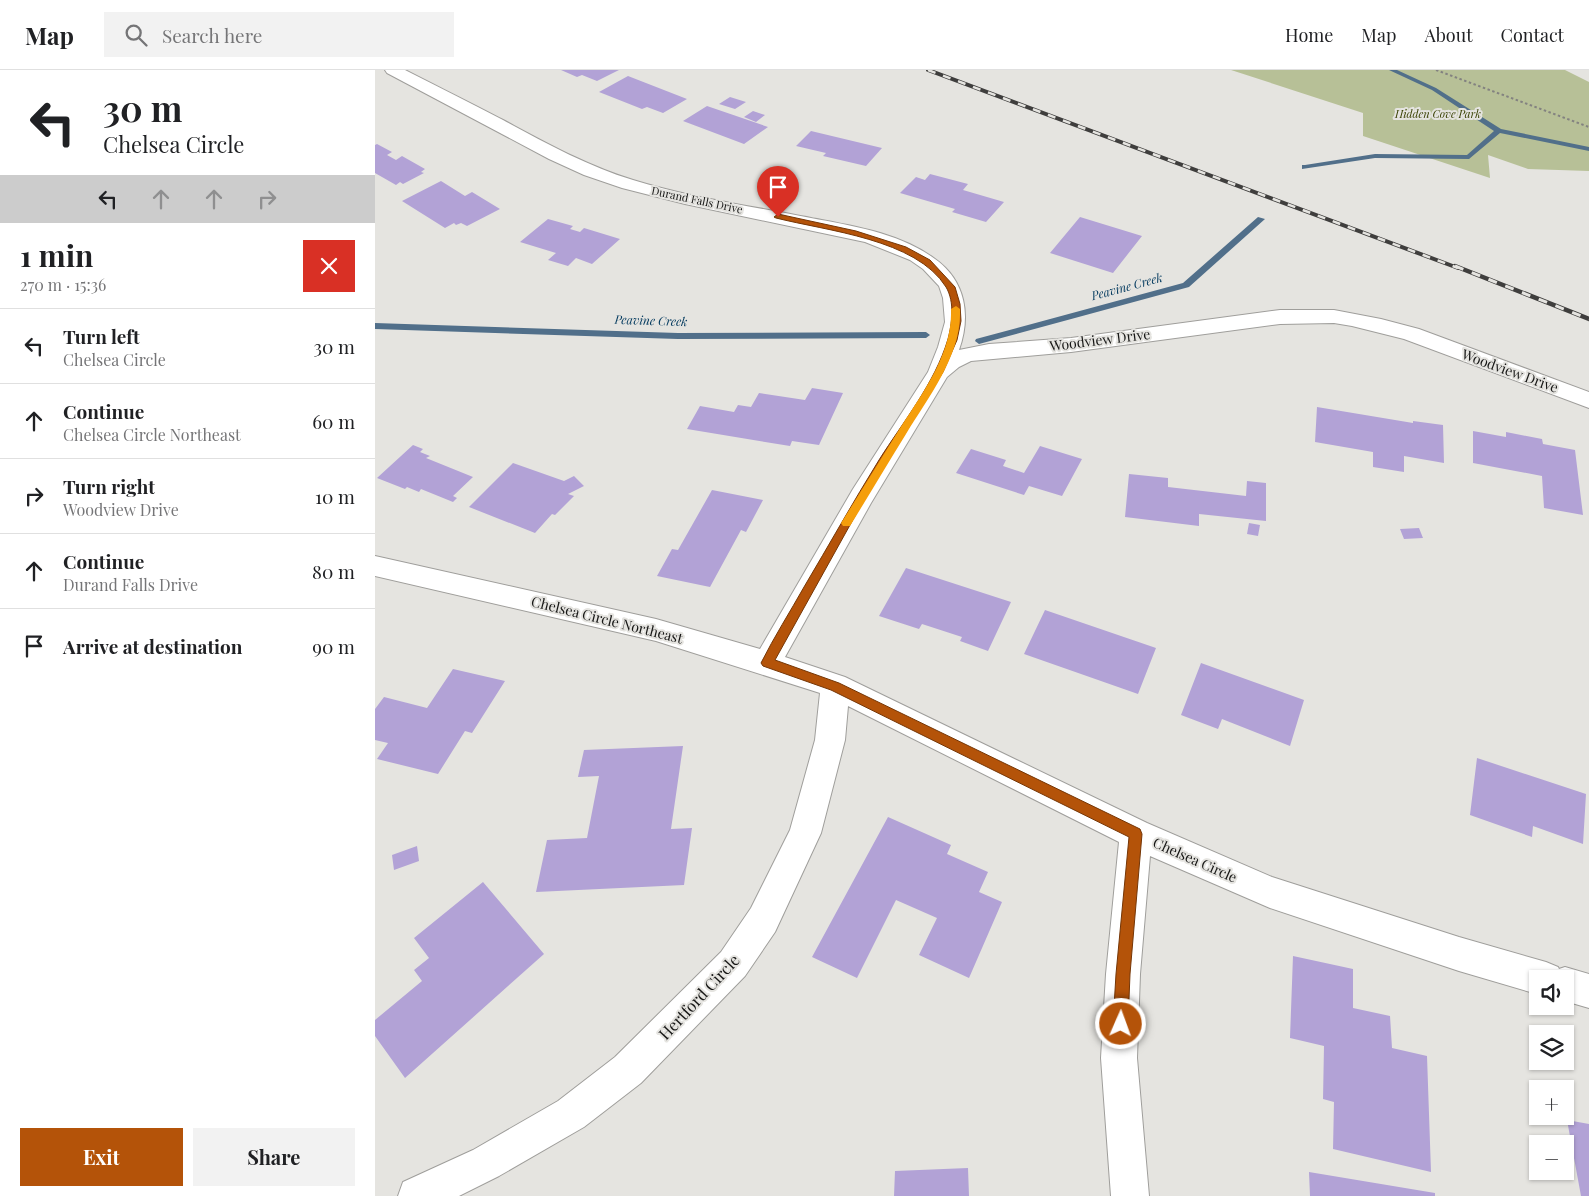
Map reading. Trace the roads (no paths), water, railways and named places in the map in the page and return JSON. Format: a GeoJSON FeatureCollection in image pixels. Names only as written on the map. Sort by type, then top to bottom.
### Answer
{"type":"FeatureCollection","features":[{"type":"Feature","properties":{"kind":"street","name":"Durand Falls Drive"},"geometry":{"type":"LineString","coordinates":[[393,70],[551,153],[601,175],[647,190],[853,232],[903,249],[927,262],[951,287],[956,304],[956,321],[952,340],[939,372]]}},
{"type":"Feature","properties":{"kind":"street","name":"Woodview Drive"},"geometry":{"type":"LineString","coordinates":[[767,663],[862,496],[939,372],[951,362],[966,355],[989,351],[1071,345],[1272,317],[1313,316],[1351,318],[1392,329],[1589,400]]}},
{"type":"Feature","properties":{"kind":"street","name":"Chelsea Circle Northeast"},"geometry":{"type":"LineString","coordinates":[[375,566],[656,630],[767,663],[835,686]]}},
{"type":"Feature","properties":{"kind":"street","name":"Chelsea Circle"},"geometry":{"type":"LineString","coordinates":[[835,686],[1136,834],[1270,892],[1459,954],[1529,974]]}},
{"type":"Feature","properties":{"kind":"street","name":"Hertford Circle"},"geometry":{"type":"LineString","coordinates":[[417,1196],[486,1164],[571,1114],[628,1070],[733,964],[763,920],[805,833],[831,740],[835,686]]}},
{"type":"Feature","properties":{"kind":"street"},"geometry":{"type":"LineString","coordinates":[[1130,1196],[1119,1058],[1123,974],[1136,834]]}},
{"type":"Feature","properties":{"kind":"street"},"geometry":{"type":"LineString","coordinates":[[1574,987],[1589,991]]}},
{"type":"Feature","properties":{"kind":"waterway"},"geometry":{"type":"LineString","coordinates":[[1392,70],[1434,89],[1499,131]]}},
{"type":"Feature","properties":{"kind":"waterway","name":"Peavine Creek"},"geometry":{"type":"LineString","coordinates":[[1305,167],[1375,156],[1469,157],[1499,131]]}},
{"type":"Feature","properties":{"kind":"waterway","name":"Peavine Creek"},"geometry":{"type":"LineString","coordinates":[[1499,131],[1589,149]]}},
{"type":"Feature","properties":{"kind":"waterway","name":"Peavine Creek"},"geometry":{"type":"LineString","coordinates":[[979,341],[1186,285],[1261,219]]}},
{"type":"Feature","properties":{"kind":"waterway","name":"Peavine Creek"},"geometry":{"type":"LineString","coordinates":[[375,326],[678,336],[926,335]]}},
{"type":"Feature","properties":{"kind":"railway"},"geometry":{"type":"LineString","coordinates":[[928,70],[1458,268]]}},
{"type":"Feature","properties":{"kind":"railway"},"geometry":{"type":"LineString","coordinates":[[1455,266],[1589,319]]}},
{"type":"Feature","properties":{"kind":"park label","name":"Hidden Cove Park"},"geometry":{"type":"Point","coordinates":[1438,114]}}]}
